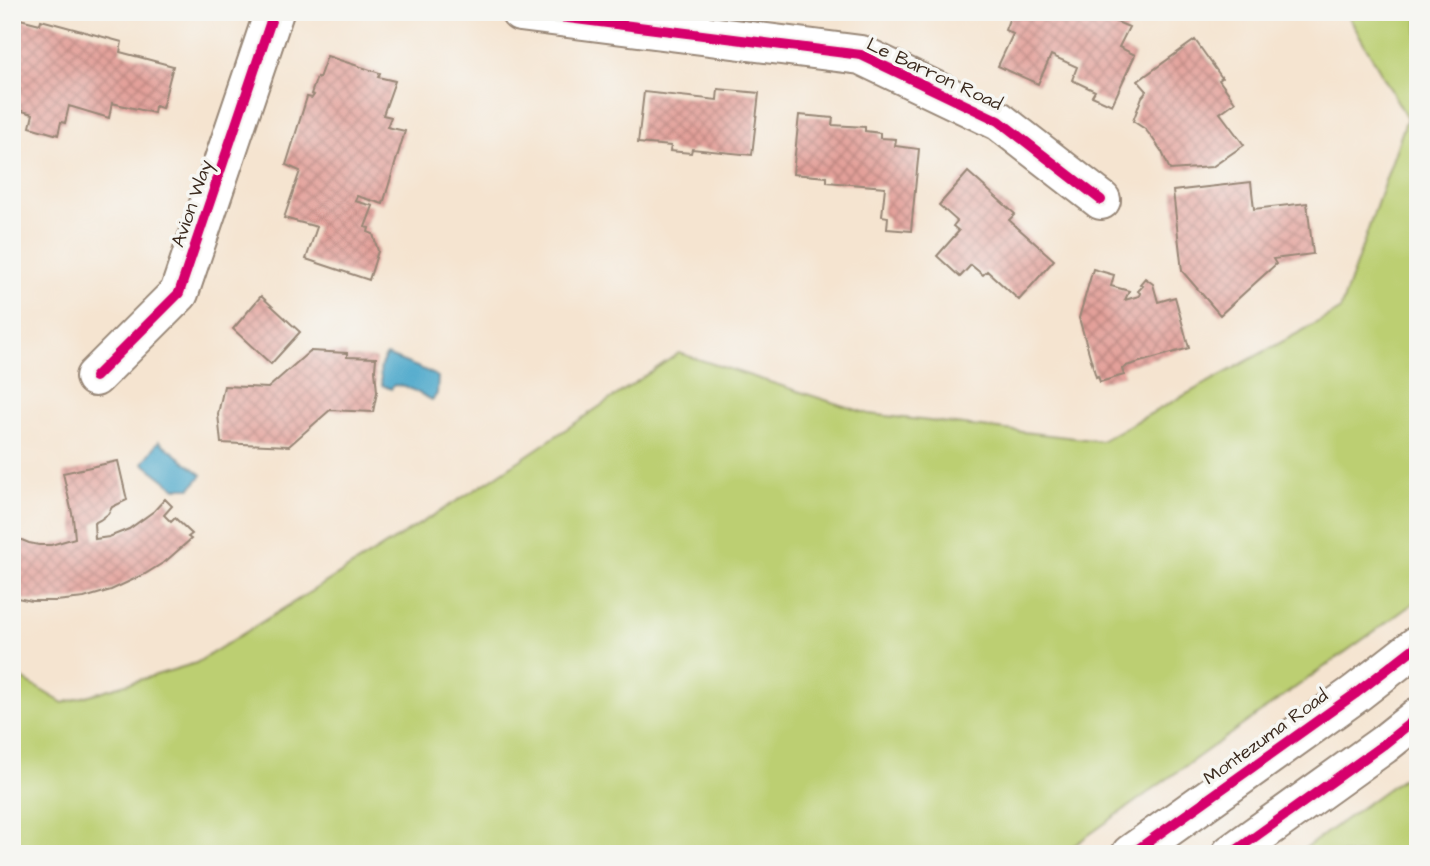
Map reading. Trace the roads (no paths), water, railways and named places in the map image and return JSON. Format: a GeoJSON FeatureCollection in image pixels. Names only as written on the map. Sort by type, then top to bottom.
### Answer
{"type":"FeatureCollection","features":[{"type":"Feature","properties":{"kind":"street","name":"Avion Way"},"geometry":{"type":"LineString","coordinates":[[94,377],[179,293],[274,12]]}},
{"type":"Feature","properties":{"kind":"street","name":"Le Barron Road"},"geometry":{"type":"LineString","coordinates":[[520,12],[861,55],[999,121],[1101,200]]}},
{"type":"Feature","properties":{"kind":"street","name":"Montezuma Road"},"geometry":{"type":"LineString","coordinates":[[1131,854],[1355,694],[1418,645]]}},
{"type":"Feature","properties":{"kind":"street"},"geometry":{"type":"LineString","coordinates":[[1231,854],[1418,717]]}},
{"type":"Feature","properties":{"kind":"water"},"geometry":{"type":"Polygon","coordinates":[[[387,355],[438,377],[437,394],[432,400],[405,386],[394,385],[391,389],[382,385],[381,366],[387,355]]]}},
{"type":"Feature","properties":{"kind":"water"},"geometry":{"type":"Polygon","coordinates":[[[159,441],[202,475],[191,488],[175,488],[143,463],[159,441]]]}}]}
